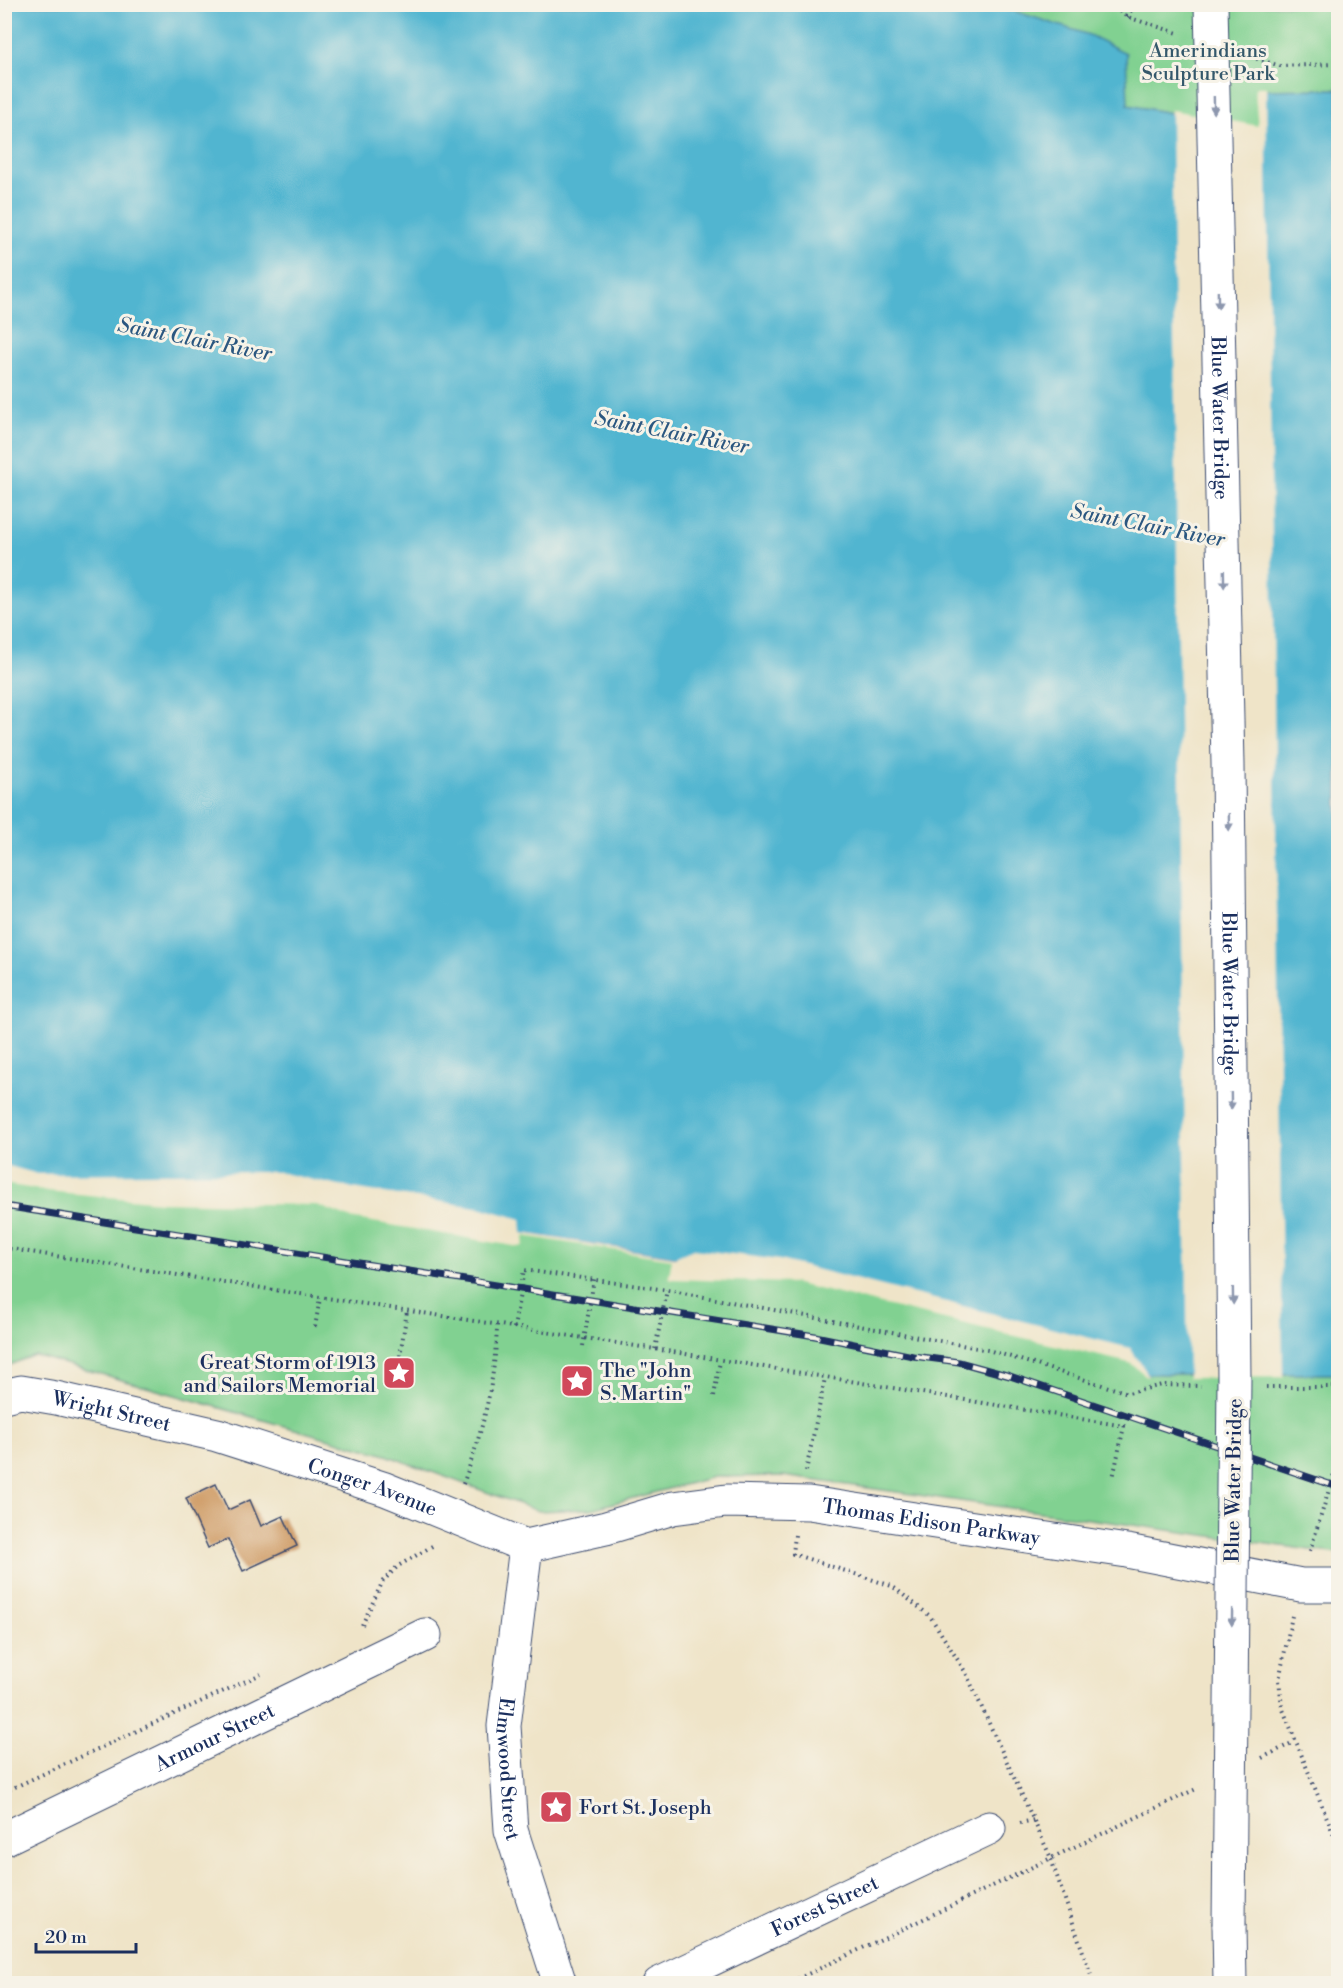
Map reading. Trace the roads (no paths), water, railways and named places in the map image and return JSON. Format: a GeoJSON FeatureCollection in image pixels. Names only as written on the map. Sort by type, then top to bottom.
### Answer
{"type":"FeatureCollection","features":[{"type":"Feature","properties":{"kind":"main road","name":"Blue Water Bridge"},"geometry":{"type":"LineString","coordinates":[[1211,4],[1228,764],[1234,1366],[1230,1983]]}},
{"type":"Feature","properties":{"kind":"main road","name":"Wright Street"},"geometry":{"type":"LineString","coordinates":[[4,1396],[21,1392],[56,1398],[217,1435]]}},
{"type":"Feature","properties":{"kind":"main road","name":"Conger Avenue"},"geometry":{"type":"LineString","coordinates":[[217,1435],[385,1489],[526,1546]]}},
{"type":"Feature","properties":{"kind":"main road","name":"Thomas Edison Parkway"},"geometry":{"type":"LineString","coordinates":[[526,1546],[606,1528],[673,1508],[726,1501],[799,1502],[1127,1551],[1301,1585],[1338,1585]]}},
{"type":"Feature","properties":{"kind":"main road","name":"Elmwood Street"},"geometry":{"type":"LineString","coordinates":[[526,1546],[504,1726],[511,1830],[560,1983]]}},
{"type":"Feature","properties":{"kind":"main road","name":"Armour Street"},"geometry":{"type":"LineString","coordinates":[[4,1839],[424,1635]]}},
{"type":"Feature","properties":{"kind":"main road","name":"Forest Street"},"geometry":{"type":"LineString","coordinates":[[659,1983],[989,1828]]}},
{"type":"Feature","properties":{"kind":"water","name":"Saint Clair River"},"geometry":{"type":"Polygon","coordinates":[[[4,5],[995,5],[1089,35],[1126,53],[1128,105],[1261,130],[1258,90],[1338,89],[1338,1374],[1148,1374],[1131,1360],[793,1280],[675,1257],[317,1202],[5,1181],[4,5]]]}},
{"type":"Feature","properties":{"kind":"railway"},"geometry":{"type":"LineString","coordinates":[[4,1206],[815,1336],[913,1356],[959,1362],[1010,1376],[1338,1487]]}},
{"type":"Feature","properties":{"kind":"place","name":"Great Storm of 1913 and Sailors Memorial"},"geometry":{"type":"Point","coordinates":[399,1373]}},
{"type":"Feature","properties":{"kind":"place","name":"The \"John S. Martin\""},"geometry":{"type":"Point","coordinates":[577,1381]}},
{"type":"Feature","properties":{"kind":"place","name":"Fort St. Joseph"},"geometry":{"type":"Point","coordinates":[556,1807]}},
{"type":"Feature","properties":{"kind":"park label","name":"Amerindians Sculpture Park"},"geometry":{"type":"Point","coordinates":[1208,62]}}]}
